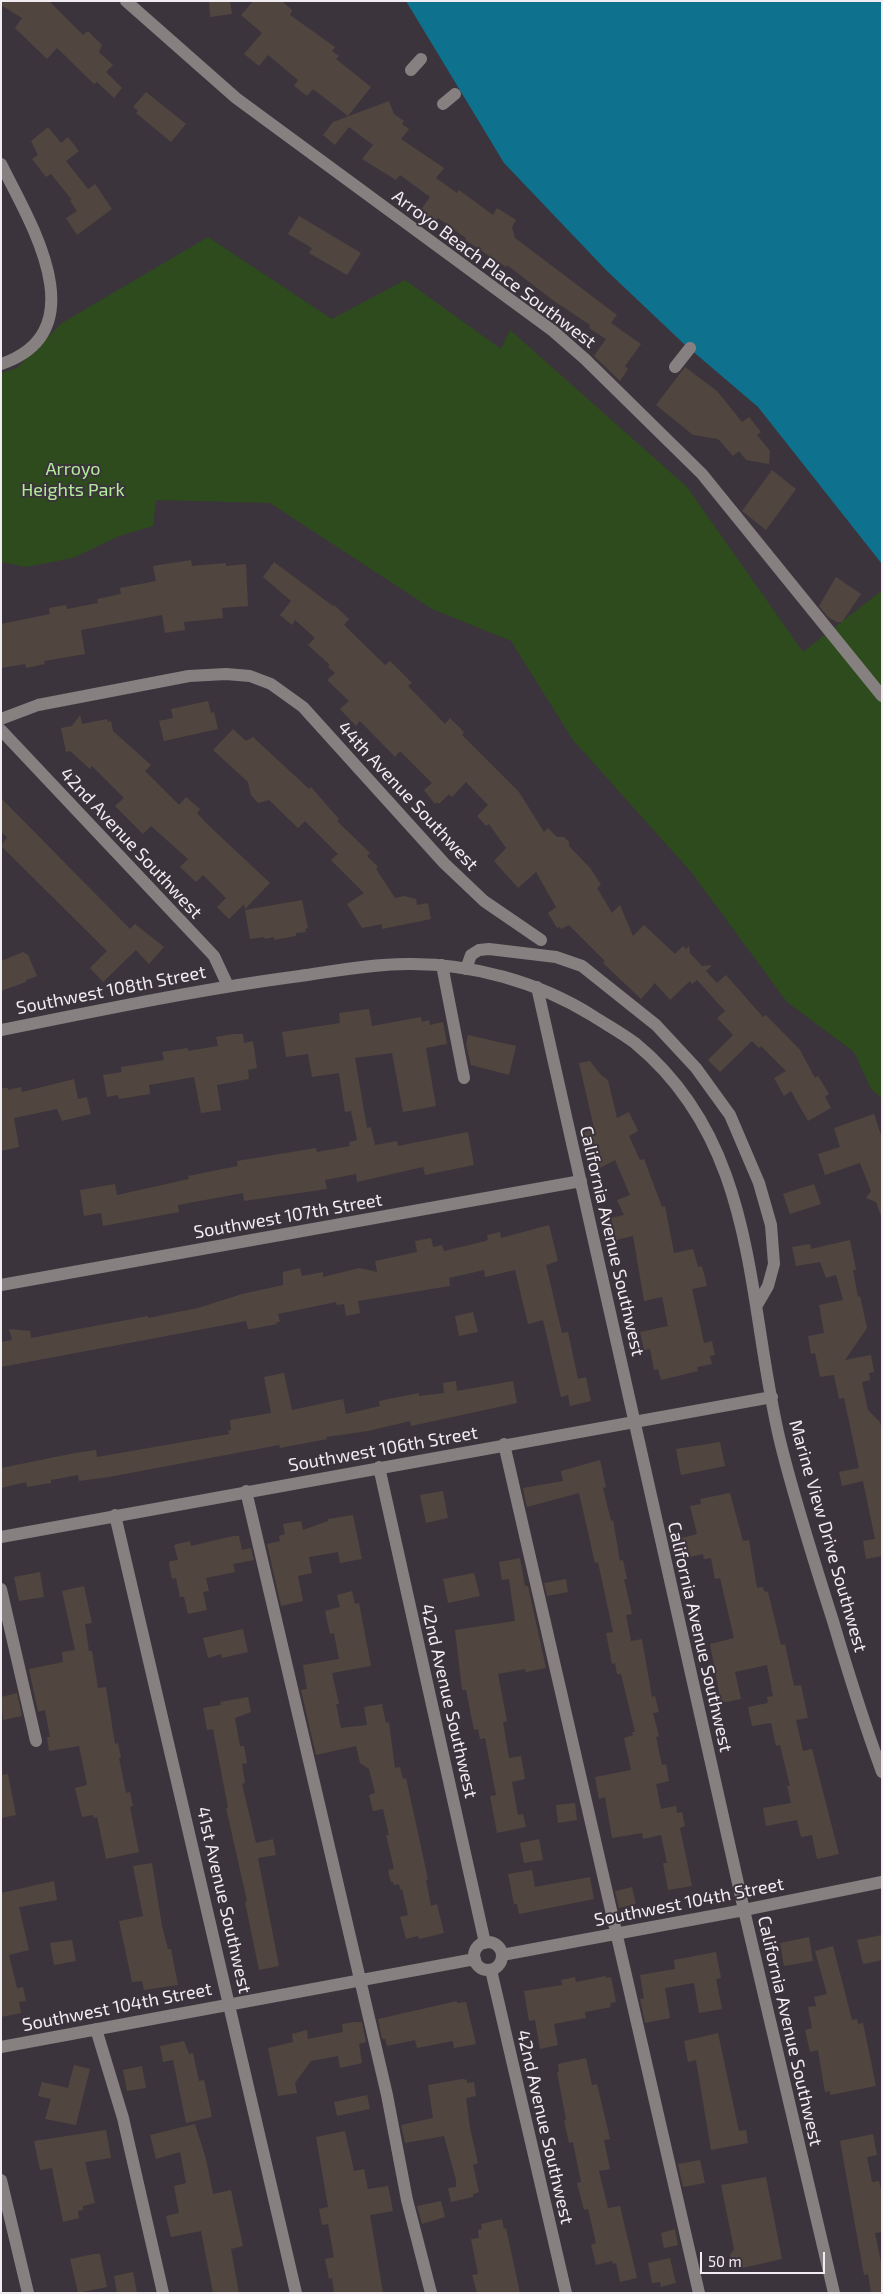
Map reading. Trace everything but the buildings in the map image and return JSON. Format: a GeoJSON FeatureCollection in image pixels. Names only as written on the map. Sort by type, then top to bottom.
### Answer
{"type":"FeatureCollection","features":[{"type":"Feature","properties":{"kind":"street","name":"Arroyo Beach Place Southwest"},"geometry":{"type":"LineString","coordinates":[[126,1],[236,98],[553,331],[586,359],[702,474],[882,696]]}},
{"type":"Feature","properties":{"kind":"street"},"geometry":{"type":"LineString","coordinates":[[411,70],[421,59]]}},
{"type":"Feature","properties":{"kind":"street"},"geometry":{"type":"LineString","coordinates":[[443,104],[455,94]]}},
{"type":"Feature","properties":{"kind":"street"},"geometry":{"type":"LineString","coordinates":[[1,164],[45,256],[51,278],[52,299],[51,312],[45,327],[35,343],[15,360],[1,364]]}},
{"type":"Feature","properties":{"kind":"street"},"geometry":{"type":"LineString","coordinates":[[675,367],[690,348]]}},
{"type":"Feature","properties":{"kind":"street","name":"44th Avenue Southwest"},"geometry":{"type":"LineString","coordinates":[[1,719],[38,705],[171,678],[218,674],[250,676],[271,684],[303,707],[444,863],[484,901],[541,940]]}},
{"type":"Feature","properties":{"kind":"street","name":"42nd Avenue Southwest"},"geometry":{"type":"LineString","coordinates":[[1,730],[214,956],[228,986]]}},
{"type":"Feature","properties":{"kind":"street"},"geometry":{"type":"LineString","coordinates":[[466,969],[471,955],[479,950],[489,949],[556,958],[582,966],[656,1025],[696,1068],[730,1115],[759,1183],[771,1225],[774,1264],[768,1286],[757,1305]]}},
{"type":"Feature","properties":{"kind":"street","name":"Marine View Drive Southwest"},"geometry":{"type":"LineString","coordinates":[[228,986],[405,964],[442,965],[466,969],[537,987],[584,1011],[634,1043],[666,1074],[694,1111],[714,1144],[731,1187],[743,1226],[780,1439],[801,1515],[868,1734],[882,1772]]}},
{"type":"Feature","properties":{"kind":"street"},"geometry":{"type":"LineString","coordinates":[[442,965],[464,1078]]}},
{"type":"Feature","properties":{"kind":"street","name":"Southwest 108th Street"},"geometry":{"type":"LineString","coordinates":[[1,1030],[228,986]]}},
{"type":"Feature","properties":{"kind":"street","name":"California Avenue Southwest"},"geometry":{"type":"LineString","coordinates":[[537,987],[744,1910],[834,2293]]}},
{"type":"Feature","properties":{"kind":"street","name":"Southwest 107th Street"},"geometry":{"type":"LineString","coordinates":[[1,1285],[581,1181]]}},
{"type":"Feature","properties":{"kind":"street","name":"Southwest 106th Street"},"geometry":{"type":"LineString","coordinates":[[1,1537],[504,1444],[772,1397]]}},
{"type":"Feature","properties":{"kind":"street"},"geometry":{"type":"LineString","coordinates":[[504,1444],[699,2293]]}},
{"type":"Feature","properties":{"kind":"street","name":"42nd Avenue Southwest"},"geometry":{"type":"LineString","coordinates":[[379,1467],[485,1943]]}},
{"type":"Feature","properties":{"kind":"street"},"geometry":{"type":"LineString","coordinates":[[246,1491],[387,2095],[407,2200],[431,2293]]}},
{"type":"Feature","properties":{"kind":"street","name":"41st Avenue Southwest"},"geometry":{"type":"LineString","coordinates":[[115,1515],[296,2293]]}},
{"type":"Feature","properties":{"kind":"street"},"geometry":{"type":"LineString","coordinates":[[1,1589],[36,1741]]}},
{"type":"Feature","properties":{"kind":"street","name":"Southwest 104th Street"},"geometry":{"type":"LineString","coordinates":[[502,1955],[882,1882]]}},
{"type":"Feature","properties":{"kind":"street"},"geometry":{"type":"LineString","coordinates":[[485,1943],[495,1945],[502,1955],[500,1964],[490,1970],[479,1966],[474,1959],[476,1950],[485,1943]]}},
{"type":"Feature","properties":{"kind":"street","name":"Southwest 104th Street"},"geometry":{"type":"LineString","coordinates":[[1,2047],[474,1959]]}},
{"type":"Feature","properties":{"kind":"street","name":"42nd Avenue Southwest"},"geometry":{"type":"LineString","coordinates":[[490,1970],[566,2293]]}},
{"type":"Feature","properties":{"kind":"street"},"geometry":{"type":"LineString","coordinates":[[96,2029],[124,2118],[163,2293]]}},
{"type":"Feature","properties":{"kind":"street"},"geometry":{"type":"LineString","coordinates":[[1,2180],[28,2293]]}},
{"type":"Feature","properties":{"kind":"green space","name":"Arroyo Heights Park"},"geometry":{"type":"Polygon","coordinates":[[[208,237],[332,319],[405,280],[501,349],[510,330],[687,487],[803,652],[880,592],[882,593],[882,1098],[871,1089],[854,1052],[787,1002],[692,873],[573,740],[511,641],[432,609],[270,503],[156,500],[153,526],[119,536],[73,558],[26,567],[1,562],[1,373],[17,368],[62,323],[208,237]]]}},
{"type":"Feature","properties":{"kind":"water"},"geometry":{"type":"Polygon","coordinates":[[[406,1],[882,1],[882,564],[758,407],[683,343],[607,271],[504,163],[406,1]]]}}]}
